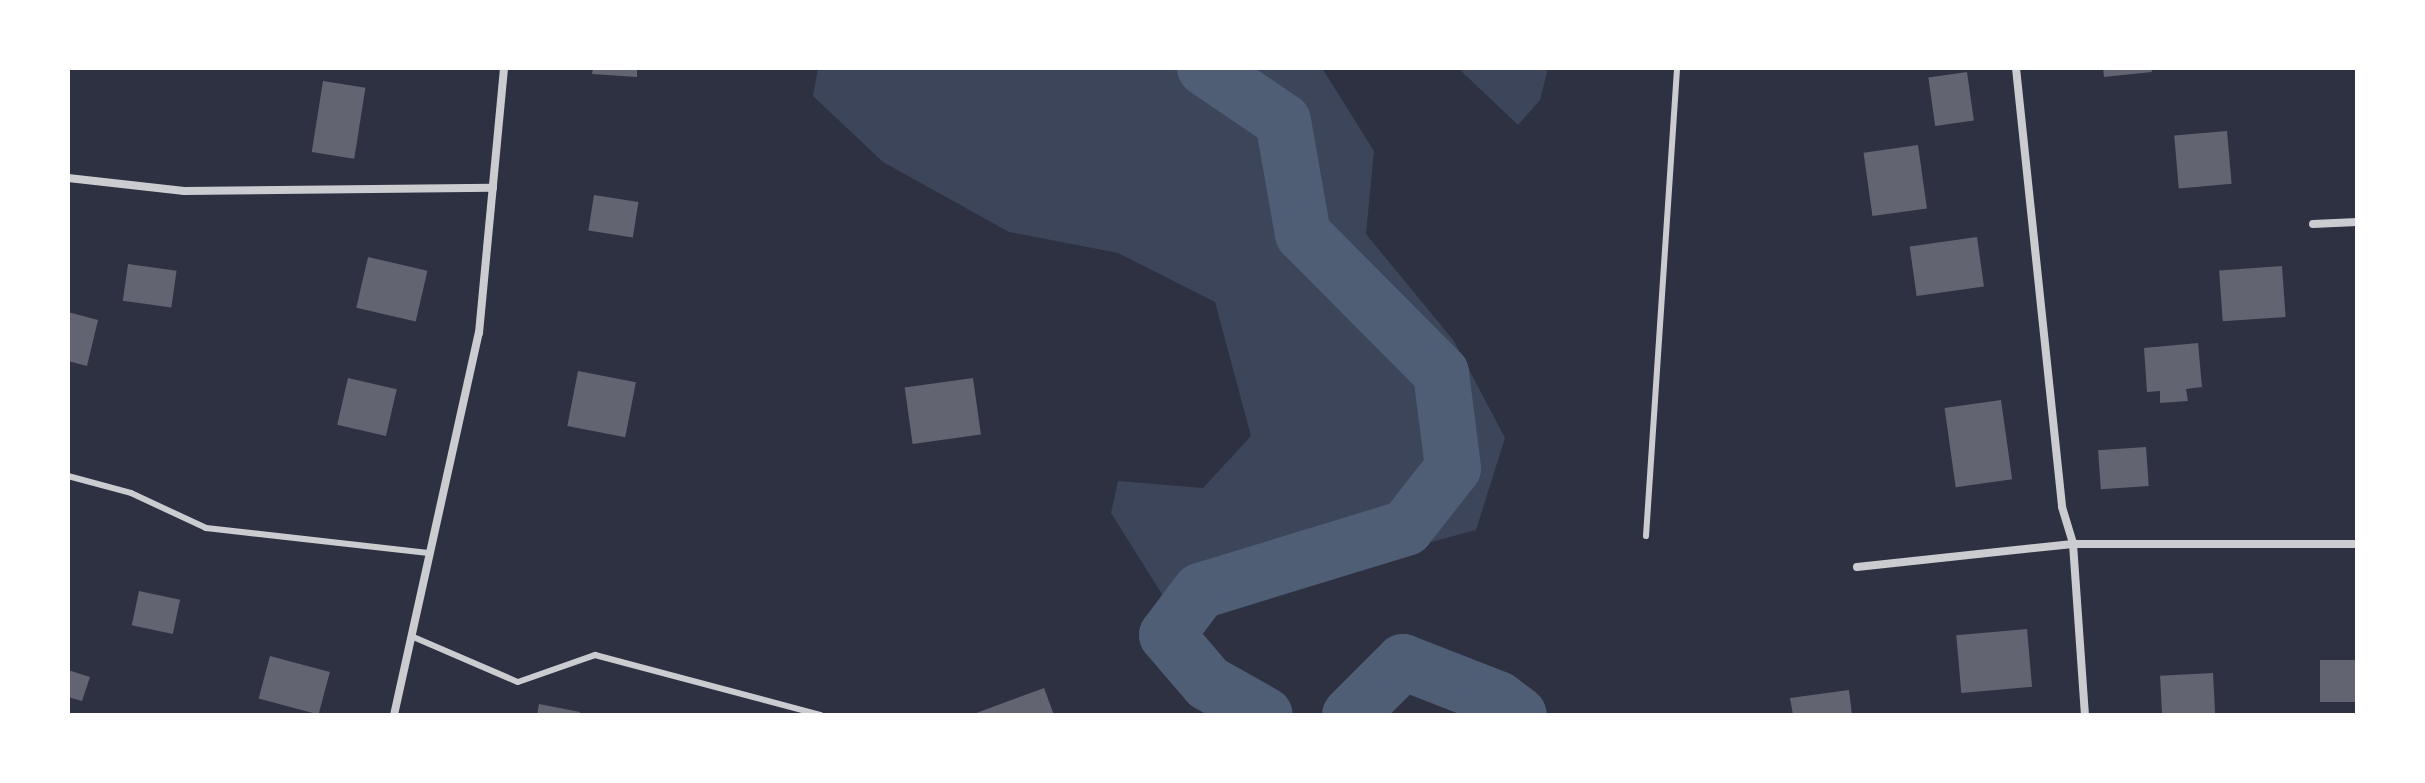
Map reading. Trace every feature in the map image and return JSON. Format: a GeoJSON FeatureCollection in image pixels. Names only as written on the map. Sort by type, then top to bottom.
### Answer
{"type":"FeatureCollection","features":[{"type":"Feature","properties":{"kind":"street"},"geometry":{"type":"LineString","coordinates":[[394,715],[479,333],[504,68]]}},
{"type":"Feature","properties":{"kind":"street"},"geometry":{"type":"LineString","coordinates":[[2016,68],[2062,507],[2073,544],[2085,715]]}},
{"type":"Feature","properties":{"kind":"street"},"geometry":{"type":"LineString","coordinates":[[68,178],[184,191],[493,188]]}},
{"type":"Feature","properties":{"kind":"street"},"geometry":{"type":"LineString","coordinates":[[2313,224],[2357,222]]}},
{"type":"Feature","properties":{"kind":"street"},"geometry":{"type":"LineString","coordinates":[[1857,567],[2073,544],[2357,544]]}},
{"type":"Feature","properties":{"kind":"lane"},"geometry":{"type":"LineString","coordinates":[[1646,536],[1677,68]]}},
{"type":"Feature","properties":{"kind":"lane"},"geometry":{"type":"LineString","coordinates":[[68,476],[131,493],[206,528],[429,553]]}},
{"type":"Feature","properties":{"kind":"lane"},"geometry":{"type":"LineString","coordinates":[[411,636],[518,682],[595,655],[821,715]]}},
{"type":"Feature","properties":{"kind":"shaded area"},"geometry":{"type":"Polygon","coordinates":[[[818,68],[1322,68],[1374,151],[1366,234],[1454,341],[1505,438],[1476,530],[1379,556],[1273,597],[1165,599],[1111,513],[1118,481],[1203,488],[1251,436],[1215,302],[1118,253],[1009,232],[883,162],[813,96],[818,68]]]}},
{"type":"Feature","properties":{"kind":"shaded area"},"geometry":{"type":"Polygon","coordinates":[[[1458,68],[1548,68],[1540,100],[1518,125],[1458,68]]]}},
{"type":"Feature","properties":{"kind":"building"},"geometry":{"type":"Polygon","coordinates":[[[593,68],[637,68],[637,77],[592,74],[593,68]]]}},
{"type":"Feature","properties":{"kind":"building"},"geometry":{"type":"Polygon","coordinates":[[[2103,68],[2151,68],[2152,72],[2104,77],[2103,68]]]}},
{"type":"Feature","properties":{"kind":"building"},"geometry":{"type":"Polygon","coordinates":[[[1967,72],[1974,121],[1935,126],[1928,77],[1967,72]]]}},
{"type":"Feature","properties":{"kind":"building"},"geometry":{"type":"Polygon","coordinates":[[[323,81],[365,88],[354,159],[312,152],[323,81]]]}},
{"type":"Feature","properties":{"kind":"building"},"geometry":{"type":"Polygon","coordinates":[[[2227,131],[2232,184],[2179,188],[2174,136],[2227,131]]]}},
{"type":"Feature","properties":{"kind":"building"},"geometry":{"type":"Polygon","coordinates":[[[1918,145],[1927,208],[1872,216],[1864,153],[1918,145]]]}},
{"type":"Feature","properties":{"kind":"building"},"geometry":{"type":"Polygon","coordinates":[[[594,195],[638,202],[633,238],[588,231],[594,195]]]}},
{"type":"Feature","properties":{"kind":"building"},"geometry":{"type":"Polygon","coordinates":[[[1977,237],[1984,287],[1917,296],[1910,246],[1977,237]]]}},
{"type":"Feature","properties":{"kind":"building"},"geometry":{"type":"Polygon","coordinates":[[[368,257],[427,271],[416,321],[356,308],[368,257]]]}},
{"type":"Feature","properties":{"kind":"building"},"geometry":{"type":"Polygon","coordinates":[[[128,264],[177,271],[171,307],[123,301],[128,264]]]}},
{"type":"Feature","properties":{"kind":"building"},"geometry":{"type":"Polygon","coordinates":[[[2282,266],[2286,317],[2223,321],[2219,270],[2282,266]]]}},
{"type":"Feature","properties":{"kind":"building"},"geometry":{"type":"Polygon","coordinates":[[[68,312],[98,320],[87,366],[68,361],[68,312]]]}},
{"type":"Feature","properties":{"kind":"building"},"geometry":{"type":"Polygon","coordinates":[[[2198,343],[2202,387],[2186,389],[2188,401],[2160,403],[2160,391],[2147,392],[2144,348],[2198,343]]]}},
{"type":"Feature","properties":{"kind":"building"},"geometry":{"type":"Polygon","coordinates":[[[578,371],[636,382],[625,437],[567,426],[578,371]]]}},
{"type":"Feature","properties":{"kind":"building"},"geometry":{"type":"Polygon","coordinates":[[[348,378],[397,389],[386,436],[337,425],[348,378]]]}},
{"type":"Feature","properties":{"kind":"building"},"geometry":{"type":"Polygon","coordinates":[[[973,378],[981,434],[913,444],[905,388],[973,378]]]}},
{"type":"Feature","properties":{"kind":"building"},"geometry":{"type":"Polygon","coordinates":[[[2001,400],[2012,479],[1956,487],[1945,408],[2001,400]]]}},
{"type":"Feature","properties":{"kind":"building"},"geometry":{"type":"Polygon","coordinates":[[[2146,447],[2149,486],[2101,489],[2098,450],[2146,447]]]}},
{"type":"Feature","properties":{"kind":"building"},"geometry":{"type":"Polygon","coordinates":[[[139,591],[180,600],[173,634],[132,625],[139,591]]]}},
{"type":"Feature","properties":{"kind":"building"},"geometry":{"type":"Polygon","coordinates":[[[2027,629],[2032,687],[1961,693],[1956,635],[2027,629]]]}},
{"type":"Feature","properties":{"kind":"building"},"geometry":{"type":"Polygon","coordinates":[[[270,656],[330,672],[318,715],[259,699],[270,656]]]}},
{"type":"Feature","properties":{"kind":"building"},"geometry":{"type":"Polygon","coordinates":[[[2320,660],[2357,660],[2357,702],[2320,702],[2320,660]]]}},
{"type":"Feature","properties":{"kind":"building"},"geometry":{"type":"Polygon","coordinates":[[[68,670],[90,677],[82,701],[68,697],[68,670]]]}},
{"type":"Feature","properties":{"kind":"building"},"geometry":{"type":"Polygon","coordinates":[[[2213,673],[2215,715],[2162,715],[2160,676],[2213,673]]]}},
{"type":"Feature","properties":{"kind":"building"},"geometry":{"type":"Polygon","coordinates":[[[1044,688],[1054,715],[971,715],[1044,688]]]}},
{"type":"Feature","properties":{"kind":"building"},"geometry":{"type":"Polygon","coordinates":[[[1849,690],[1852,715],[1793,715],[1790,698],[1849,690]]]}},
{"type":"Feature","properties":{"kind":"building"},"geometry":{"type":"Polygon","coordinates":[[[539,704],[580,712],[580,715],[537,715],[539,704]]]}},
{"type":"Feature","properties":{"kind":"waterway"},"geometry":{"type":"LineString","coordinates":[[1205,68],[1283,121],[1303,234],[1441,373],[1453,468],[1406,528],[1200,591],[1167,635],[1208,683],[1265,715]]}},
{"type":"Feature","properties":{"kind":"waterway"},"geometry":{"type":"LineString","coordinates":[[1350,715],[1403,662],[1498,699],[1519,715]]}}]}
